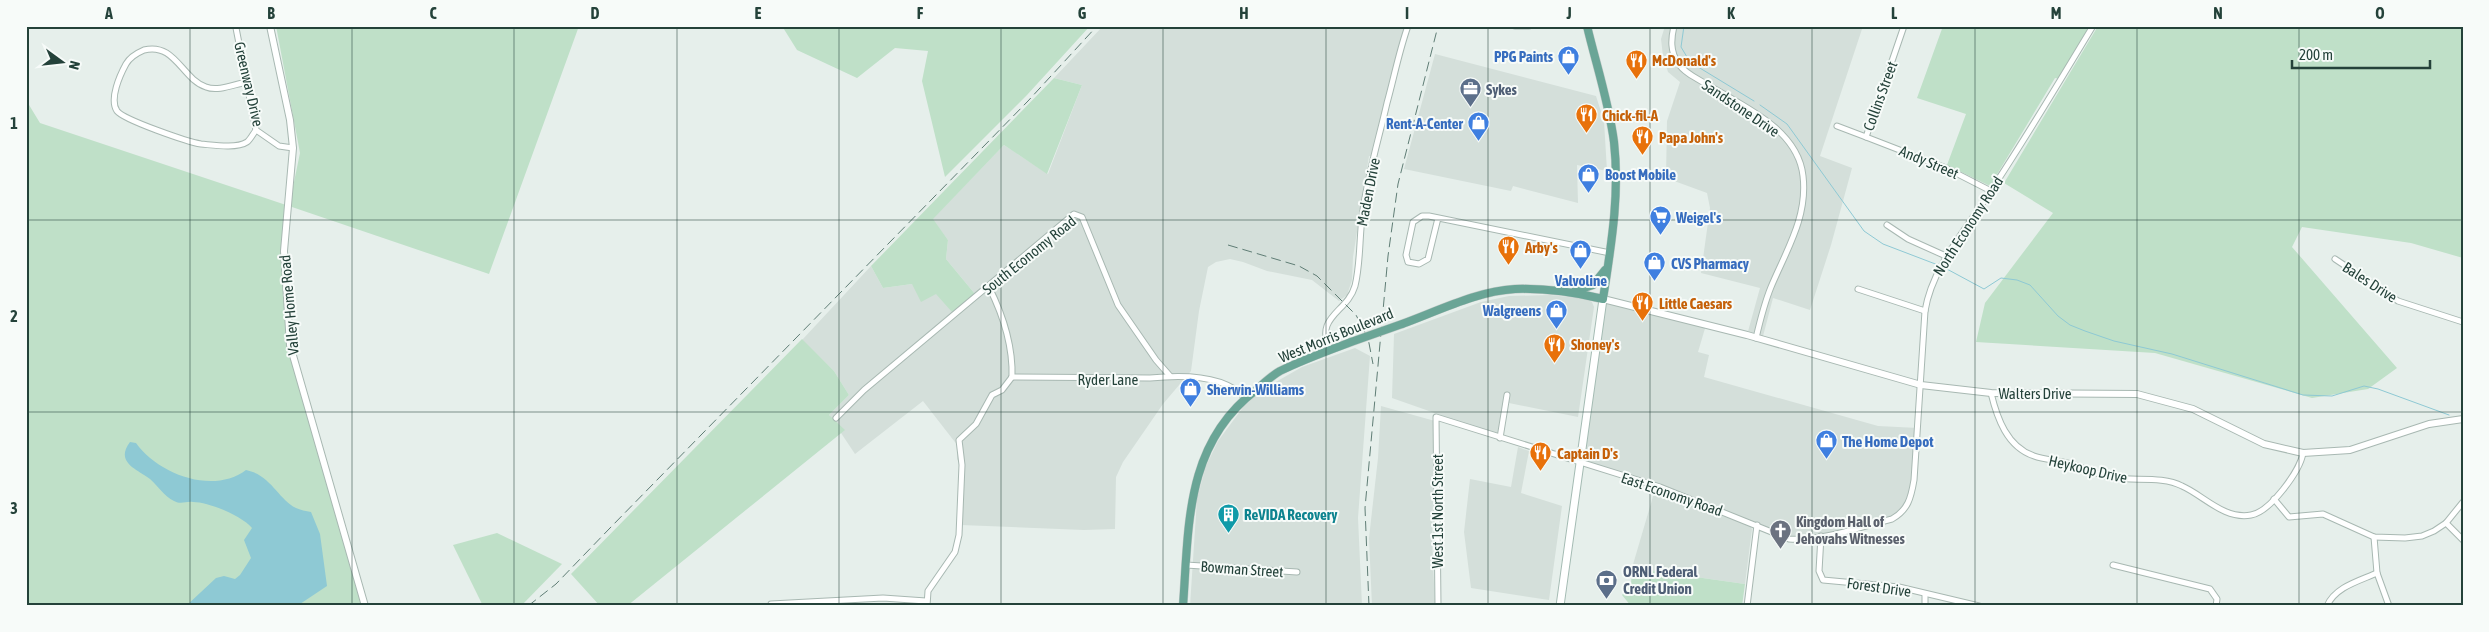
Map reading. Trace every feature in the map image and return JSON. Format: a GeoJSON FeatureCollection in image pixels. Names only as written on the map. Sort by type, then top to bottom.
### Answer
{"type":"FeatureCollection","features":[{"type":"Feature","properties":{"kind":"main road"},"geometry":{"type":"LineString","coordinates":[[1560,606],[1615,218],[1614,143],[1586,26]]}},
{"type":"Feature","properties":{"kind":"main road"},"geometry":{"type":"LineString","coordinates":[[1572,292],[1593,285],[1608,266]]}},
{"type":"Feature","properties":{"kind":"main road","name":"West Morris Boulevard"},"geometry":{"type":"LineString","coordinates":[[1184,606],[1192,496],[1200,466],[1216,433],[1245,398],[1279,372],[1351,342],[1474,298],[1514,289],[1555,289],[1603,299]]}},
{"type":"Feature","properties":{"kind":"street","name":"Valley Home Road"},"geometry":{"type":"LineString","coordinates":[[270,26],[290,120],[293,148],[284,251],[290,344],[365,606]]}},
{"type":"Feature","properties":{"kind":"street","name":"Maden Drive"},"geometry":{"type":"LineString","coordinates":[[1330,350],[1326,343],[1326,326],[1329,319],[1349,300],[1355,285],[1363,209],[1370,170],[1408,26]]}},
{"type":"Feature","properties":{"kind":"street"},"geometry":{"type":"LineString","coordinates":[[1515,26],[1529,26]]}},
{"type":"Feature","properties":{"kind":"street","name":"Sandstone Drive"},"geometry":{"type":"LineString","coordinates":[[1674,26],[1672,47],[1678,64],[1692,75],[1761,118],[1784,136],[1798,158],[1803,173],[1802,204],[1796,231],[1765,302],[1756,338]]}},
{"type":"Feature","properties":{"kind":"street","name":"Collins Street"},"geometry":{"type":"LineString","coordinates":[[1837,126],[1866,137],[1904,26]]}},
{"type":"Feature","properties":{"kind":"street","name":"North Economy Road"},"geometry":{"type":"LineString","coordinates":[[1821,536],[1892,519],[1906,508],[1911,496],[1914,480],[1925,311],[1928,294],[1936,274],[1992,191],[2093,26]]}},
{"type":"Feature","properties":{"kind":"street","name":"Greenway Drive"},"geometry":{"type":"LineString","coordinates":[[236,28],[256,130],[279,146],[293,148]]}},
{"type":"Feature","properties":{"kind":"street"},"geometry":{"type":"LineString","coordinates":[[247,82],[214,89],[204,87],[171,55],[160,50],[149,49],[141,51],[129,60],[120,77],[115,104],[117,110],[129,120],[202,144],[240,144],[247,142],[256,130]]}},
{"type":"Feature","properties":{"kind":"street","name":"Andy Street"},"geometry":{"type":"LineString","coordinates":[[1866,137],[1946,168],[1992,191]]}},
{"type":"Feature","properties":{"kind":"street","name":"South Economy Road"},"geometry":{"type":"LineString","coordinates":[[836,418],[864,390],[989,288],[1074,214],[1079,214],[1118,305],[1156,360],[1170,376]]}},
{"type":"Feature","properties":{"kind":"street"},"geometry":{"type":"LineString","coordinates":[[1438,218],[1428,259],[1419,264],[1408,262],[1406,255],[1413,222],[1422,216],[1438,218],[1610,253]]}},
{"type":"Feature","properties":{"kind":"street"},"geometry":{"type":"LineString","coordinates":[[1887,225],[1908,239],[1948,257]]}},
{"type":"Feature","properties":{"kind":"street","name":"Bales Drive"},"geometry":{"type":"LineString","coordinates":[[2335,259],[2398,301],[2463,322]]}},
{"type":"Feature","properties":{"kind":"street"},"geometry":{"type":"LineString","coordinates":[[770,604],[883,598],[926,603],[933,582],[955,552],[958,535],[962,465],[959,440],[976,424],[992,395],[1002,390],[1012,377],[1009,342],[1004,324],[989,288]]}},
{"type":"Feature","properties":{"kind":"street"},"geometry":{"type":"LineString","coordinates":[[1858,289],[1925,311]]}},
{"type":"Feature","properties":{"kind":"street","name":"Walters Drive"},"geometry":{"type":"LineString","coordinates":[[1603,299],[1756,338],[1921,385],[1991,393],[2137,394],[2193,409],[2264,444],[2303,453],[2350,450],[2428,424],[2463,419]]}},
{"type":"Feature","properties":{"kind":"street","name":"Ryder Lane"},"geometry":{"type":"LineString","coordinates":[[1012,377],[1133,378],[1170,376],[1215,381],[1230,386],[1245,398]]}},
{"type":"Feature","properties":{"kind":"street","name":"Heykoop Drive"},"geometry":{"type":"LineString","coordinates":[[1991,393],[1997,415],[2010,438],[2033,456],[2068,463],[2113,478],[2182,485],[2203,500],[2238,514],[2251,515],[2274,499],[2301,464],[2303,453]]}},
{"type":"Feature","properties":{"kind":"street"},"geometry":{"type":"LineString","coordinates":[[1500,438],[1507,394]]}},
{"type":"Feature","properties":{"kind":"street","name":"East Economy Road"},"geometry":{"type":"LineString","coordinates":[[1436,417],[1660,487],[1789,539],[1821,536]]}},
{"type":"Feature","properties":{"kind":"street","name":"West 1st North Street"},"geometry":{"type":"LineString","coordinates":[[1436,417],[1438,606]]}},
{"type":"Feature","properties":{"kind":"street"},"geometry":{"type":"LineString","coordinates":[[2274,499],[2289,517],[2323,514],[2374,537],[2422,536],[2446,523],[2463,502]]}},
{"type":"Feature","properties":{"kind":"street"},"geometry":{"type":"LineString","coordinates":[[2446,523],[2463,540]]}},
{"type":"Feature","properties":{"kind":"street"},"geometry":{"type":"LineString","coordinates":[[1747,606],[1757,525]]}},
{"type":"Feature","properties":{"kind":"street","name":"Forest Drive"},"geometry":{"type":"LineString","coordinates":[[1821,536],[1819,572],[1823,580],[1873,583],[1979,606]]}},
{"type":"Feature","properties":{"kind":"street"},"geometry":{"type":"LineString","coordinates":[[2374,537],[2377,573],[2389,606]]}},
{"type":"Feature","properties":{"kind":"street","name":"Bowman Street"},"geometry":{"type":"LineString","coordinates":[[1186,565],[1297,572]]}},
{"type":"Feature","properties":{"kind":"street"},"geometry":{"type":"LineString","coordinates":[[2113,565],[2210,589],[2217,599],[2216,606]]}},
{"type":"Feature","properties":{"kind":"street"},"geometry":{"type":"LineString","coordinates":[[2327,606],[2330,598],[2337,592],[2377,573]]}},
{"type":"Feature","properties":{"kind":"street"},"geometry":{"type":"LineString","coordinates":[[1925,594],[1925,606]]}},
{"type":"Feature","properties":{"kind":"shaded area"},"geometry":{"type":"Polygon","coordinates":[[[1103,26],[1408,26],[1374,157],[1369,156],[1353,257],[1352,280],[1347,295],[1339,301],[1312,280],[1267,271],[1243,262],[1230,259],[1216,262],[1208,267],[1199,311],[1191,371],[1163,404],[1123,462],[1116,477],[1115,529],[1084,530],[961,525],[962,467],[957,459],[958,446],[923,401],[855,454],[829,415],[849,395],[834,371],[802,340],[871,266],[883,288],[912,284],[935,294],[975,294],[946,259],[948,240],[932,219],[1004,145],[1048,174],[1082,85],[1054,78],[1103,26]]]}},
{"type":"Feature","properties":{"kind":"shaded area"},"geometry":{"type":"Polygon","coordinates":[[[1665,26],[1863,26],[1820,156],[1852,168],[1831,245],[1810,310],[1773,298],[1762,340],[1747,335],[1760,288],[1701,273],[1710,208],[1707,193],[1666,178],[1667,121],[1680,82],[1668,72],[1663,56],[1661,39],[1665,26]]]}},
{"type":"Feature","properties":{"kind":"shaded area"},"geometry":{"type":"Polygon","coordinates":[[[1435,54],[1596,96],[1604,121],[1607,171],[1577,165],[1578,203],[1513,186],[1511,191],[1404,169],[1435,54]]]}},
{"type":"Feature","properties":{"kind":"shaded area"},"geometry":{"type":"Polygon","coordinates":[[[1550,295],[1586,299],[1592,302],[1594,307],[1578,417],[1504,402],[1500,436],[1392,398],[1394,334],[1481,302],[1509,296],[1550,295]]]}},
{"type":"Feature","properties":{"kind":"shaded area"},"geometry":{"type":"Polygon","coordinates":[[[1603,299],[1706,325],[1698,352],[1709,355],[1704,377],[1878,426],[1918,428],[1911,496],[1900,515],[1835,533],[1789,539],[1660,487],[1580,463],[1603,299]]]}},
{"type":"Feature","properties":{"kind":"shaded area"},"geometry":{"type":"Polygon","coordinates":[[[1355,348],[1370,356],[1358,518],[1362,606],[1190,606],[1197,499],[1206,466],[1218,441],[1244,406],[1260,391],[1302,367],[1355,348]]]}},
{"type":"Feature","properties":{"kind":"shaded area"},"geometry":{"type":"Polygon","coordinates":[[[1381,406],[1435,421],[1432,540],[1435,606],[1372,606],[1369,538],[1378,458],[1381,406]]]}},
{"type":"Feature","properties":{"kind":"shaded area"},"geometry":{"type":"Polygon","coordinates":[[[1518,447],[1529,451],[1521,493],[1562,506],[1549,600],[1471,588],[1464,532],[1470,479],[1511,487],[1518,447]]]}},
{"type":"Feature","properties":{"kind":"shaded area"},"geometry":{"type":"Polygon","coordinates":[[[1654,493],[1749,525],[1752,529],[1745,584],[1632,568],[1654,493]]]}},
{"type":"Feature","properties":{"kind":"green space"},"geometry":{"type":"Polygon","coordinates":[[[276,26],[579,26],[489,274],[289,206],[300,153],[276,26]]]}},
{"type":"Feature","properties":{"kind":"green space"},"geometry":{"type":"Polygon","coordinates":[[[782,26],[1090,26],[1027,95],[945,177],[922,81],[928,51],[895,48],[857,78],[797,50],[782,26]]]}},
{"type":"Feature","properties":{"kind":"green space"},"geometry":{"type":"Polygon","coordinates":[[[1943,26],[2093,26],[2060,79],[2055,78],[1990,186],[1947,165],[1966,114],[1917,98],[1943,26]]]}},
{"type":"Feature","properties":{"kind":"green space"},"geometry":{"type":"Polygon","coordinates":[[[2098,26],[2463,26],[2463,258],[2411,243],[2302,227],[2292,247],[2397,368],[2368,389],[2312,398],[2155,353],[1976,342],[1985,303],[2053,213],[2004,183],[2098,26]]]}},
{"type":"Feature","properties":{"kind":"green space"},"geometry":{"type":"Polygon","coordinates":[[[1054,78],[1082,85],[1047,174],[1004,145],[933,219],[948,240],[946,259],[975,294],[952,312],[936,294],[921,302],[912,284],[883,288],[871,266],[1054,78]]]}},
{"type":"Feature","properties":{"kind":"green space"},"geometry":{"type":"Polygon","coordinates":[[[26,100],[40,123],[289,206],[284,251],[290,345],[365,606],[27,606],[26,100]]]}},
{"type":"Feature","properties":{"kind":"green space"},"geometry":{"type":"Polygon","coordinates":[[[802,339],[834,371],[849,395],[829,415],[845,430],[627,606],[600,606],[571,574],[802,339]]]}},
{"type":"Feature","properties":{"kind":"green space"},"geometry":{"type":"Polygon","coordinates":[[[497,533],[562,564],[521,606],[483,606],[453,545],[497,533]]]}},
{"type":"Feature","properties":{"kind":"green space"},"geometry":{"type":"Polygon","coordinates":[[[1632,568],[1745,584],[1742,606],[1631,606],[1622,595],[1631,584],[1632,568]]]}},
{"type":"Feature","properties":{"kind":"water"},"geometry":{"type":"Polygon","coordinates":[[[130,442],[136,443],[158,464],[187,478],[202,481],[218,481],[233,477],[246,470],[255,473],[268,482],[290,504],[298,509],[311,512],[320,534],[327,586],[297,606],[186,606],[216,578],[224,576],[235,579],[240,575],[251,558],[244,540],[252,528],[233,514],[216,507],[200,503],[179,503],[170,499],[150,479],[126,461],[126,449],[130,442]]]}},
{"type":"Feature","properties":{"kind":"waterway"},"geometry":{"type":"LineString","coordinates":[[1684,26],[1681,47],[1690,62],[1754,101]]}},
{"type":"Feature","properties":{"kind":"waterway"},"geometry":{"type":"LineString","coordinates":[[1760,105],[1787,124],[1864,231],[1883,244],[1938,265]]}},
{"type":"Feature","properties":{"kind":"waterway"},"geometry":{"type":"LineString","coordinates":[[1945,268],[1984,289],[2001,278],[2017,280],[2030,285],[2058,316],[2070,325],[2114,341],[2172,354],[2303,395],[2332,396],[2364,386],[2378,389],[2449,415]]}},
{"type":"Feature","properties":{"kind":"railway"},"geometry":{"type":"LineString","coordinates":[[528,606],[556,584],[1028,101],[1097,26]]}},
{"type":"Feature","properties":{"kind":"railway"},"geometry":{"type":"LineString","coordinates":[[1369,606],[1365,508],[1388,256],[1398,184],[1438,26]]}},
{"type":"Feature","properties":{"kind":"railway"},"geometry":{"type":"LineString","coordinates":[[1228,245],[1299,266],[1317,276],[1356,315],[1368,338],[1373,364]]}},
{"type":"Feature","properties":{"kind":"place","name":"PPG Paints"},"geometry":{"type":"Point","coordinates":[1569,75]}},
{"type":"Feature","properties":{"kind":"place","name":"McDonald's"},"geometry":{"type":"Point","coordinates":[1636,79]}},
{"type":"Feature","properties":{"kind":"place","name":"Sykes"},"geometry":{"type":"Point","coordinates":[1470,108]}},
{"type":"Feature","properties":{"kind":"place","name":"Chick-fil-A"},"geometry":{"type":"Point","coordinates":[1586,134]}},
{"type":"Feature","properties":{"kind":"place","name":"Rent-A-Center"},"geometry":{"type":"Point","coordinates":[1479,142]}},
{"type":"Feature","properties":{"kind":"place","name":"Papa John's"},"geometry":{"type":"Point","coordinates":[1643,156]}},
{"type":"Feature","properties":{"kind":"place","name":"Boost Mobile"},"geometry":{"type":"Point","coordinates":[1589,193]}},
{"type":"Feature","properties":{"kind":"place","name":"Weigel's"},"geometry":{"type":"Point","coordinates":[1660,236]}},
{"type":"Feature","properties":{"kind":"place","name":"Arby's"},"geometry":{"type":"Point","coordinates":[1509,266]}},
{"type":"Feature","properties":{"kind":"place","name":"Valvoline"},"geometry":{"type":"Point","coordinates":[1581,270]}},
{"type":"Feature","properties":{"kind":"place","name":"CVS Pharmacy"},"geometry":{"type":"Point","coordinates":[1655,282]}},
{"type":"Feature","properties":{"kind":"place","name":"Little Caesars"},"geometry":{"type":"Point","coordinates":[1643,322]}},
{"type":"Feature","properties":{"kind":"place","name":"Walgreens"},"geometry":{"type":"Point","coordinates":[1557,329]}},
{"type":"Feature","properties":{"kind":"place","name":"Shoney's"},"geometry":{"type":"Point","coordinates":[1555,363]}},
{"type":"Feature","properties":{"kind":"place","name":"Sherwin-Williams"},"geometry":{"type":"Point","coordinates":[1191,408]}},
{"type":"Feature","properties":{"kind":"place","name":"The Home Depot"},"geometry":{"type":"Point","coordinates":[1826,460]}},
{"type":"Feature","properties":{"kind":"place","name":"Captain D's"},"geometry":{"type":"Point","coordinates":[1541,472]}},
{"type":"Feature","properties":{"kind":"place","name":"ReVIDA Recovery"},"geometry":{"type":"Point","coordinates":[1228,533]}},
{"type":"Feature","properties":{"kind":"place","name":"Kingdom Hall of Jehovahs Witnesses"},"geometry":{"type":"Point","coordinates":[1780,549]}},
{"type":"Feature","properties":{"kind":"place","name":"ORNL Federal Credit Union"},"geometry":{"type":"Point","coordinates":[1607,599]}}]}
